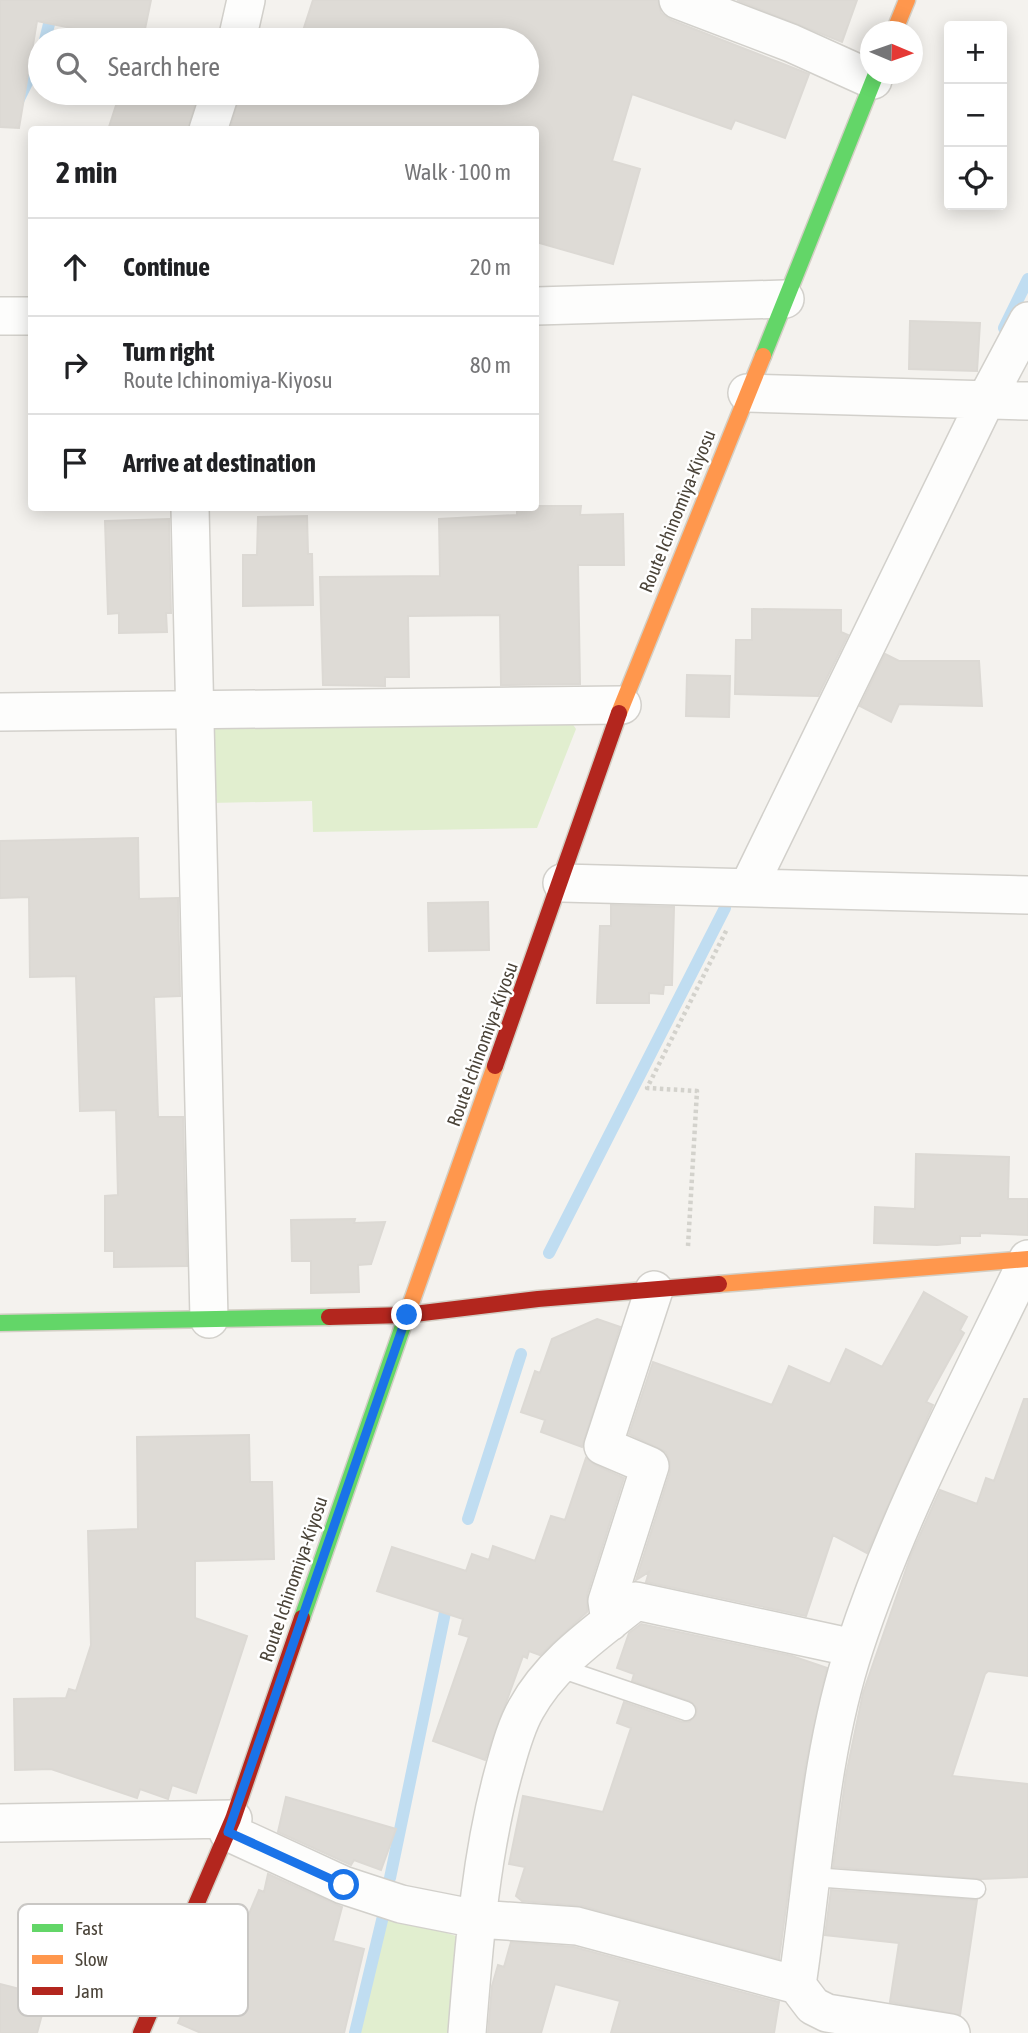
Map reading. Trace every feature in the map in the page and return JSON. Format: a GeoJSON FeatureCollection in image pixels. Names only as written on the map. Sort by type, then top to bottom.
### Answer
{"type":"FeatureCollection","features":[{"type":"Feature","properties":{"kind":"main road"},"geometry":{"type":"LineString","coordinates":[[898,21],[907,0]]}},
{"type":"Feature","properties":{"kind":"main road","name":"Route Ichinomiya-Kiyosu"},"geometry":{"type":"LineString","coordinates":[[196,1904],[230,1825],[407,1315],[562,883],[622,705],[872,84]]}},
{"type":"Feature","properties":{"kind":"main road"},"geometry":{"type":"LineString","coordinates":[[0,1323],[407,1315],[538,1299],[1028,1259]]}},
{"type":"Feature","properties":{"kind":"main road","name":"Route Ichinomiya-Kiyosu"},"geometry":{"type":"LineString","coordinates":[[141,2033],[148,2016]]}},
{"type":"Feature","properties":{"kind":"street"},"geometry":{"type":"LineString","coordinates":[[240,28],[246,0]]}},
{"type":"Feature","properties":{"kind":"street"},"geometry":{"type":"LineString","coordinates":[[678,0],[860,71]]}},
{"type":"Feature","properties":{"kind":"street"},"geometry":{"type":"LineString","coordinates":[[209,126],[216,105]]}},
{"type":"Feature","properties":{"kind":"street"},"geometry":{"type":"LineString","coordinates":[[539,306],[785,299]]}},
{"type":"Feature","properties":{"kind":"street"},"geometry":{"type":"LineString","coordinates":[[0,316],[28,316]]}},
{"type":"Feature","properties":{"kind":"street"},"geometry":{"type":"LineString","coordinates":[[748,888],[986,400],[1028,321]]}},
{"type":"Feature","properties":{"kind":"street"},"geometry":{"type":"LineString","coordinates":[[747,393],[1028,401]]}},
{"type":"Feature","properties":{"kind":"street"},"geometry":{"type":"LineString","coordinates":[[191,511],[209,1319]]}},
{"type":"Feature","properties":{"kind":"street"},"geometry":{"type":"LineString","coordinates":[[0,712],[622,705]]}},
{"type":"Feature","properties":{"kind":"street"},"geometry":{"type":"LineString","coordinates":[[562,883],[1028,895]]}},
{"type":"Feature","properties":{"kind":"street"},"geometry":{"type":"LineString","coordinates":[[797,1985],[825,1768],[854,1648],[891,1547],[1028,1259]]}},
{"type":"Feature","properties":{"kind":"street"},"geometry":{"type":"LineString","coordinates":[[610,1622],[607,1601],[650,1466],[603,1446],[670,1288]]}},
{"type":"Feature","properties":{"kind":"street"},"geometry":{"type":"LineString","coordinates":[[467,2033],[477,1919],[491,1819],[511,1748],[526,1709],[556,1667],[636,1601],[854,1648]]}},
{"type":"Feature","properties":{"kind":"street"},"geometry":{"type":"LineString","coordinates":[[0,1823],[230,1825],[344,1885],[401,1904],[477,1919],[577,1926],[797,1985],[813,2006],[827,2013],[951,2033]]}},
{"type":"Feature","properties":{"kind":"lane"},"geometry":{"type":"LineString","coordinates":[[556,1667],[687,1711]]}},
{"type":"Feature","properties":{"kind":"lane"},"geometry":{"type":"LineString","coordinates":[[813,1877],[976,1889]]}},
{"type":"Feature","properties":{"kind":"path"},"geometry":{"type":"LineString","coordinates":[[670,1288],[697,1091],[647,1088],[748,888]]}},
{"type":"Feature","properties":{"kind":"green space"},"geometry":{"type":"Polygon","coordinates":[[[568,717],[576,729],[537,828],[313,832],[312,801],[210,803],[209,736],[221,723],[568,717]]]}},
{"type":"Feature","properties":{"kind":"green space"},"geometry":{"type":"Polygon","coordinates":[[[389,1914],[456,1936],[465,1955],[454,2033],[360,2033],[389,1914]]]}},
{"type":"Feature","properties":{"kind":"building"},"geometry":{"type":"Polygon","coordinates":[[[0,0],[151,0],[145,28],[71,28],[37,21],[36,28],[28,28],[28,74],[19,128],[0,127],[0,0]]]}},
{"type":"Feature","properties":{"kind":"building"},"geometry":{"type":"Polygon","coordinates":[[[313,0],[658,0],[661,13],[671,20],[809,74],[785,138],[735,120],[731,129],[632,94],[612,161],[640,169],[613,264],[539,243],[539,126],[231,126],[237,105],[539,105],[539,28],[304,28],[313,0]]]}},
{"type":"Feature","properties":{"kind":"building"},"geometry":{"type":"Polygon","coordinates":[[[737,0],[857,0],[842,42],[737,0]]]}},
{"type":"Feature","properties":{"kind":"building"},"geometry":{"type":"Polygon","coordinates":[[[116,105],[195,105],[189,126],[109,126],[116,105]]]}},
{"type":"Feature","properties":{"kind":"building"},"geometry":{"type":"Polygon","coordinates":[[[910,321],[980,323],[977,371],[909,369],[910,321]]]}},
{"type":"Feature","properties":{"kind":"building"},"geometry":{"type":"Polygon","coordinates":[[[539,506],[581,506],[580,515],[623,514],[624,565],[578,565],[580,684],[501,685],[500,615],[408,616],[409,677],[385,677],[385,686],[323,685],[320,577],[440,576],[439,519],[517,515],[517,511],[539,511],[539,506]]]}},
{"type":"Feature","properties":{"kind":"building"},"geometry":{"type":"Polygon","coordinates":[[[307,516],[308,554],[312,554],[313,605],[243,606],[243,555],[257,555],[258,517],[307,516]]]}},
{"type":"Feature","properties":{"kind":"building"},"geometry":{"type":"Polygon","coordinates":[[[169,519],[171,613],[166,613],[167,632],[119,633],[119,613],[108,614],[105,521],[169,519]]]}},
{"type":"Feature","properties":{"kind":"building"},"geometry":{"type":"Polygon","coordinates":[[[752,609],[841,610],[841,632],[848,635],[818,696],[735,694],[736,640],[752,640],[752,609]]]}},
{"type":"Feature","properties":{"kind":"building"},"geometry":{"type":"Polygon","coordinates":[[[885,654],[899,661],[979,661],[982,706],[899,704],[891,722],[860,706],[885,654]]]}},
{"type":"Feature","properties":{"kind":"building"},"geometry":{"type":"Polygon","coordinates":[[[687,675],[730,676],[729,717],[686,716],[687,675]]]}},
{"type":"Feature","properties":{"kind":"building"},"geometry":{"type":"Polygon","coordinates":[[[138,838],[139,899],[178,898],[180,996],[154,997],[158,1117],[183,1117],[187,1266],[114,1267],[114,1251],[105,1251],[105,1196],[118,1195],[116,1110],[80,1111],[76,976],[30,977],[29,897],[0,898],[0,841],[138,838]]]}},
{"type":"Feature","properties":{"kind":"building"},"geometry":{"type":"Polygon","coordinates":[[[488,902],[489,950],[429,951],[428,903],[488,902]]]}},
{"type":"Feature","properties":{"kind":"building"},"geometry":{"type":"Polygon","coordinates":[[[611,905],[674,907],[672,985],[664,985],[663,994],[649,993],[649,1003],[597,1003],[600,926],[611,926],[611,905]]]}},
{"type":"Feature","properties":{"kind":"building"},"geometry":{"type":"Polygon","coordinates":[[[916,1154],[1009,1157],[1008,1199],[1028,1199],[1028,1235],[980,1233],[980,1236],[960,1236],[960,1243],[937,1245],[874,1243],[875,1207],[915,1209],[916,1154]]]}},
{"type":"Feature","properties":{"kind":"building"},"geometry":{"type":"Polygon","coordinates":[[[355,1219],[354,1223],[385,1222],[371,1264],[358,1265],[359,1292],[311,1293],[311,1261],[292,1261],[291,1220],[355,1219]]]}},
{"type":"Feature","properties":{"kind":"building"},"geometry":{"type":"Polygon","coordinates":[[[924,1292],[967,1317],[960,1330],[964,1333],[926,1402],[933,1405],[867,1553],[833,1535],[806,1616],[646,1582],[649,1572],[636,1580],[670,1472],[666,1452],[629,1434],[653,1362],[772,1405],[789,1366],[830,1384],[846,1349],[882,1367],[924,1292]]]}},
{"type":"Feature","properties":{"kind":"building"},"geometry":{"type":"Polygon","coordinates":[[[597,1319],[620,1327],[582,1447],[541,1432],[545,1420],[521,1412],[535,1371],[540,1373],[552,1339],[597,1319]]]}},
{"type":"Feature","properties":{"kind":"building"},"geometry":{"type":"Polygon","coordinates":[[[1024,1399],[1028,1399],[1028,1676],[988,1671],[985,1674],[952,1776],[1028,1784],[1028,1877],[981,1879],[833,1867],[846,1775],[863,1693],[911,1555],[940,1490],[977,1504],[986,1478],[994,1481],[1024,1399]]]}},
{"type":"Feature","properties":{"kind":"building"},"geometry":{"type":"Polygon","coordinates":[[[249,1435],[250,1482],[272,1482],[274,1559],[195,1561],[195,1618],[247,1636],[196,1793],[172,1785],[168,1799],[140,1789],[137,1798],[51,1769],[15,1770],[14,1699],[66,1698],[69,1689],[76,1691],[91,1645],[88,1531],[138,1529],[137,1437],[249,1435]]]}},
{"type":"Feature","properties":{"kind":"building"},"geometry":{"type":"Polygon","coordinates":[[[586,1458],[624,1478],[587,1595],[587,1612],[540,1655],[529,1651],[527,1658],[523,1656],[485,1760],[433,1741],[469,1637],[459,1634],[463,1619],[377,1591],[392,1547],[466,1571],[472,1554],[489,1560],[493,1546],[535,1561],[551,1516],[565,1520],[586,1458]]]}},
{"type":"Feature","properties":{"kind":"building"},"geometry":{"type":"Polygon","coordinates":[[[641,1624],[792,1656],[827,1668],[805,1768],[779,1959],[582,1906],[522,1901],[516,1896],[525,1867],[509,1864],[523,1796],[603,1812],[631,1728],[617,1723],[624,1702],[682,1722],[689,1722],[696,1715],[697,1708],[690,1701],[632,1681],[634,1674],[617,1668],[629,1633],[641,1624]]]}},
{"type":"Feature","properties":{"kind":"building"},"geometry":{"type":"Polygon","coordinates":[[[286,1797],[396,1829],[381,1870],[354,1860],[351,1865],[278,1832],[286,1797]]]}},
{"type":"Feature","properties":{"kind":"building"},"geometry":{"type":"Polygon","coordinates":[[[268,1874],[342,1907],[333,1941],[364,1949],[344,2033],[201,2033],[178,2023],[181,2016],[248,2016],[248,1916],[259,1890],[264,1892],[268,1874]]]}},
{"type":"Feature","properties":{"kind":"building"},"geometry":{"type":"Polygon","coordinates":[[[831,1890],[977,1900],[960,2015],[890,2002],[899,1943],[825,1935],[831,1890]]]}},
{"type":"Feature","properties":{"kind":"building"},"geometry":{"type":"Polygon","coordinates":[[[511,1942],[574,1947],[779,2002],[774,2033],[611,2033],[620,2001],[555,1984],[541,2033],[488,2033],[492,1986],[498,1965],[504,1967],[511,1942]]]}},
{"type":"Feature","properties":{"kind":"building"},"geometry":{"type":"Polygon","coordinates":[[[0,1984],[18,1989],[18,2016],[42,2016],[37,2033],[0,2033],[0,1984]]]}},
{"type":"Feature","properties":{"kind":"waterway"},"geometry":{"type":"LineString","coordinates":[[48,28],[55,0]]}},
{"type":"Feature","properties":{"kind":"waterway"},"geometry":{"type":"LineString","coordinates":[[0,110],[14,109],[28,80]]}},
{"type":"Feature","properties":{"kind":"waterway"},"geometry":{"type":"LineString","coordinates":[[1004,328],[1028,279]]}},
{"type":"Feature","properties":{"kind":"waterway"},"geometry":{"type":"LineString","coordinates":[[549,1253],[725,908]]}},
{"type":"Feature","properties":{"kind":"waterway"},"geometry":{"type":"LineString","coordinates":[[468,1519],[521,1354]]}},
{"type":"Feature","properties":{"kind":"waterway"},"geometry":{"type":"LineString","coordinates":[[390,1878],[448,1598]]}},
{"type":"Feature","properties":{"kind":"waterway"},"geometry":{"type":"LineString","coordinates":[[355,2033],[384,1912]]}},
{"type":"Feature","properties":{"kind":"traffic: fast"},"geometry":{"type":"LineString","coordinates":[[763,356],[872,84]]}},
{"type":"Feature","properties":{"kind":"traffic: fast"},"geometry":{"type":"LineString","coordinates":[[0,1323],[329,1317]]}},
{"type":"Feature","properties":{"kind":"traffic: fast"},"geometry":{"type":"LineString","coordinates":[[302,1618],[404,1323]]}},
{"type":"Feature","properties":{"kind":"traffic: slow"},"geometry":{"type":"LineString","coordinates":[[898,21],[907,0]]}},
{"type":"Feature","properties":{"kind":"traffic: slow"},"geometry":{"type":"LineString","coordinates":[[619,713],[763,356]]}},
{"type":"Feature","properties":{"kind":"traffic: slow"},"geometry":{"type":"LineString","coordinates":[[404,1323],[495,1066]]}},
{"type":"Feature","properties":{"kind":"traffic: slow"},"geometry":{"type":"LineString","coordinates":[[719,1284],[1028,1259]]}},
{"type":"Feature","properties":{"kind":"traffic: jam"},"geometry":{"type":"LineString","coordinates":[[495,1066],[619,713]]}},
{"type":"Feature","properties":{"kind":"traffic: jam"},"geometry":{"type":"LineString","coordinates":[[329,1317],[406,1315],[538,1299],[719,1284]]}},
{"type":"Feature","properties":{"kind":"traffic: jam"},"geometry":{"type":"LineString","coordinates":[[196,1904],[233,1819],[302,1618]]}},
{"type":"Feature","properties":{"kind":"traffic: jam"},"geometry":{"type":"LineString","coordinates":[[141,2033],[148,2016]]}},
{"type":"Feature","properties":{"kind":"route"},"geometry":{"type":"LineString","coordinates":[[344,1885],[228,1832],[407,1315]]}}]}
